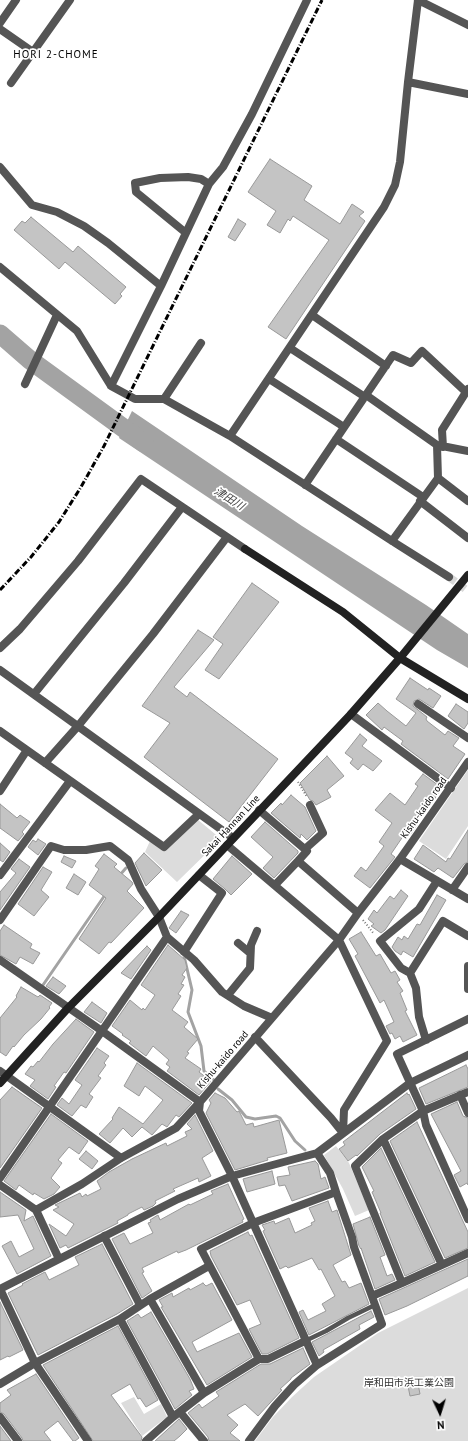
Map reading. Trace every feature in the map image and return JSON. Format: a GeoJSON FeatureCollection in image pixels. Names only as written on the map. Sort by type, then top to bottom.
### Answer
{"type":"FeatureCollection","features":[{"type":"Feature","properties":{"kind":"main road"},"geometry":{"type":"LineString","coordinates":[[245,549],[343,612],[400,658],[468,699]]}},
{"type":"Feature","properties":{"kind":"main road","name":"Sakai Hannan Line"},"geometry":{"type":"LineString","coordinates":[[0,1083],[4,1074],[159,917],[351,714],[400,658],[468,575]]}},
{"type":"Feature","properties":{"kind":"street"},"geometry":{"type":"LineString","coordinates":[[0,23],[16,0]]}},
{"type":"Feature","properties":{"kind":"street"},"geometry":{"type":"LineString","coordinates":[[11,83],[70,0]]}},
{"type":"Feature","properties":{"kind":"street"},"geometry":{"type":"LineString","coordinates":[[111,386],[209,184],[223,167],[248,120],[307,0]]}},
{"type":"Feature","properties":{"kind":"street"},"geometry":{"type":"LineString","coordinates":[[230,436],[384,207],[395,185],[400,162],[418,0],[468,25]]}},
{"type":"Feature","properties":{"kind":"street"},"geometry":{"type":"LineString","coordinates":[[0,29],[33,52]]}},
{"type":"Feature","properties":{"kind":"street"},"geometry":{"type":"LineString","coordinates":[[408,82],[468,94]]}},
{"type":"Feature","properties":{"kind":"street"},"geometry":{"type":"LineString","coordinates":[[0,167],[32,205],[57,212],[84,226],[108,243],[160,286]]}},
{"type":"Feature","properties":{"kind":"street"},"geometry":{"type":"LineString","coordinates":[[186,233],[136,192],[135,183],[160,178],[188,177],[201,179],[209,184]]}},
{"type":"Feature","properties":{"kind":"street"},"geometry":{"type":"LineString","coordinates":[[0,267],[77,331],[111,386],[135,399],[164,399],[230,436],[392,542],[449,577]]}},
{"type":"Feature","properties":{"kind":"street"},"geometry":{"type":"LineString","coordinates":[[25,384],[57,315]]}},
{"type":"Feature","properties":{"kind":"street"},"geometry":{"type":"LineString","coordinates":[[312,315],[386,366]]}},
{"type":"Feature","properties":{"kind":"street"},"geometry":{"type":"LineString","coordinates":[[164,399],[201,343]]}},
{"type":"Feature","properties":{"kind":"street"},"geometry":{"type":"LineString","coordinates":[[290,348],[440,446],[468,451]]}},
{"type":"Feature","properties":{"kind":"street"},"geometry":{"type":"LineString","coordinates":[[305,485],[393,356],[411,363],[422,350],[467,390],[442,430],[438,478],[392,542]]}},
{"type":"Feature","properties":{"kind":"street"},"geometry":{"type":"LineString","coordinates":[[269,379],[344,427]]}},
{"type":"Feature","properties":{"kind":"street"},"geometry":{"type":"LineString","coordinates":[[336,439],[422,499],[468,538]]}},
{"type":"Feature","properties":{"kind":"street"},"geometry":{"type":"LineString","coordinates":[[438,478],[468,501]]}},
{"type":"Feature","properties":{"kind":"street"},"geometry":{"type":"LineString","coordinates":[[0,648],[20,629],[78,561],[141,479],[245,549]]}},
{"type":"Feature","properties":{"kind":"street"},"geometry":{"type":"LineString","coordinates":[[34,694],[182,507]]}},
{"type":"Feature","properties":{"kind":"street"},"geometry":{"type":"LineString","coordinates":[[45,763],[78,726],[153,634],[227,537]]}},
{"type":"Feature","properties":{"kind":"street"},"geometry":{"type":"LineString","coordinates":[[0,670],[199,814],[230,841],[275,885],[339,940],[387,1041],[344,1110],[343,1133]]}},
{"type":"Feature","properties":{"kind":"street"},"geometry":{"type":"LineString","coordinates":[[418,704],[468,738]]}},
{"type":"Feature","properties":{"kind":"street"},"geometry":{"type":"LineString","coordinates":[[351,714],[451,788]]}},
{"type":"Feature","properties":{"kind":"street"},"geometry":{"type":"LineString","coordinates":[[0,731],[164,847],[199,814]]}},
{"type":"Feature","properties":{"kind":"street"},"geometry":{"type":"LineString","coordinates":[[0,791],[27,750]]}},
{"type":"Feature","properties":{"kind":"street","name":"Kishu-kaido road"},"geometry":{"type":"LineString","coordinates":[[317,1365],[232,1176],[199,1111],[200,1102],[339,940],[358,913],[400,860],[468,762]]}},
{"type":"Feature","properties":{"kind":"street"},"geometry":{"type":"LineString","coordinates":[[0,875],[70,781]]}},
{"type":"Feature","properties":{"kind":"street"},"geometry":{"type":"LineString","coordinates":[[275,885],[307,851],[305,849],[323,833],[310,805]]}},
{"type":"Feature","properties":{"kind":"street"},"geometry":{"type":"LineString","coordinates":[[259,810],[305,849]]}},
{"type":"Feature","properties":{"kind":"street"},"geometry":{"type":"LineString","coordinates":[[0,920],[51,846],[64,850],[86,850],[110,846],[128,860],[141,889],[159,917],[167,937],[194,960],[222,992],[244,1006],[272,1018]]}},
{"type":"Feature","properties":{"kind":"street"},"geometry":{"type":"LineString","coordinates":[[400,860],[468,899]]}},
{"type":"Feature","properties":{"kind":"street"},"geometry":{"type":"LineString","coordinates":[[298,861],[358,913]]}},
{"type":"Feature","properties":{"kind":"street"},"geometry":{"type":"LineString","coordinates":[[452,890],[468,867]]}},
{"type":"Feature","properties":{"kind":"street"},"geometry":{"type":"LineString","coordinates":[[184,952],[222,893],[199,875]]}},
{"type":"Feature","properties":{"kind":"street"},"geometry":{"type":"LineString","coordinates":[[426,1040],[419,1016],[416,988],[410,973],[401,968],[380,941],[419,909],[437,881]]}},
{"type":"Feature","properties":{"kind":"street"},"geometry":{"type":"LineString","coordinates":[[410,973],[443,921],[468,936]]}},
{"type":"Feature","properties":{"kind":"street"},"geometry":{"type":"LineString","coordinates":[[228,995],[250,968],[250,945],[257,931]]}},
{"type":"Feature","properties":{"kind":"street"},"geometry":{"type":"LineString","coordinates":[[0,1178],[167,937]]}},
{"type":"Feature","properties":{"kind":"street"},"geometry":{"type":"LineString","coordinates":[[238,943],[250,953]]}},
{"type":"Feature","properties":{"kind":"street"},"geometry":{"type":"LineString","coordinates":[[0,960],[200,1102],[176,1128],[121,1158],[82,1184],[36,1210]]}},
{"type":"Feature","properties":{"kind":"street"},"geometry":{"type":"LineString","coordinates":[[468,966],[468,989]]}},
{"type":"Feature","properties":{"kind":"street"},"geometry":{"type":"LineString","coordinates":[[468,1019],[397,1054],[423,1111],[426,1125],[468,1219]]}},
{"type":"Feature","properties":{"kind":"street"},"geometry":{"type":"LineString","coordinates":[[255,1037],[331,1118],[343,1133]]}},
{"type":"Feature","properties":{"kind":"street"},"geometry":{"type":"LineString","coordinates":[[88,1441],[35,1363],[0,1289],[178,1199],[232,1176],[317,1153],[410,1083],[468,1055]]}},
{"type":"Feature","properties":{"kind":"street"},"geometry":{"type":"LineString","coordinates":[[4,1074],[121,1158]]}},
{"type":"Feature","properties":{"kind":"street"},"geometry":{"type":"LineString","coordinates":[[402,1283],[355,1166],[383,1139],[423,1111],[468,1092]]}},
{"type":"Feature","properties":{"kind":"street"},"geometry":{"type":"LineString","coordinates":[[460,1095],[468,1113]]}},
{"type":"Feature","properties":{"kind":"street"},"geometry":{"type":"LineString","coordinates":[[383,1139],[442,1265]]}},
{"type":"Feature","properties":{"kind":"street"},"geometry":{"type":"LineString","coordinates":[[249,1441],[275,1406],[294,1385],[317,1365],[382,1324],[354,1247],[330,1173],[317,1153]]}},
{"type":"Feature","properties":{"kind":"street"},"geometry":{"type":"LineString","coordinates":[[0,1185],[36,1210],[59,1259]]}},
{"type":"Feature","properties":{"kind":"street"},"geometry":{"type":"LineString","coordinates":[[259,1359],[208,1266],[201,1249],[253,1223],[336,1192]]}},
{"type":"Feature","properties":{"kind":"street"},"geometry":{"type":"LineString","coordinates":[[104,1236],[140,1305]]}},
{"type":"Feature","properties":{"kind":"street"},"geometry":{"type":"LineString","coordinates":[[372,1296],[468,1253]]}},
{"type":"Feature","properties":{"kind":"street"},"geometry":{"type":"LineString","coordinates":[[0,1384],[35,1363],[120,1319],[140,1305],[208,1266]]}},
{"type":"Feature","properties":{"kind":"street"},"geometry":{"type":"LineString","coordinates":[[150,1299],[204,1394]]}},
{"type":"Feature","properties":{"kind":"street"},"geometry":{"type":"LineString","coordinates":[[120,1319],[173,1417]]}},
{"type":"Feature","properties":{"kind":"street"},"geometry":{"type":"LineString","coordinates":[[146,1441],[173,1417],[204,1394],[259,1359],[268,1359],[306,1341]]}},
{"type":"Feature","properties":{"kind":"street"},"geometry":{"type":"LineString","coordinates":[[180,1412],[204,1441]]}},
{"type":"Feature","properties":{"kind":"street"},"geometry":{"type":"LineString","coordinates":[[0,1417],[18,1441]]}},
{"type":"Feature","properties":{"kind":"lane"},"geometry":{"type":"LineString","coordinates":[[306,1341],[375,1305]]}},
{"type":"Feature","properties":{"kind":"path"},"geometry":{"type":"LineString","coordinates":[[293,775],[310,800],[310,805]]}},
{"type":"Feature","properties":{"kind":"path"},"geometry":{"type":"LineString","coordinates":[[358,913],[380,941]]}},
{"type":"Feature","properties":{"kind":"green space"},"geometry":{"type":"Polygon","coordinates":[[[468,770],[468,826],[446,859],[419,841],[468,770]]]}},
{"type":"Feature","properties":{"kind":"green space"},"geometry":{"type":"Polygon","coordinates":[[[197,819],[221,839],[177,882],[145,852],[150,841],[165,850],[197,819]]]}},
{"type":"Feature","properties":{"kind":"green space"},"geometry":{"type":"Polygon","coordinates":[[[336,1146],[349,1163],[369,1210],[355,1216],[343,1189],[324,1155],[336,1146]]]}},
{"type":"Feature","properties":{"kind":"green space","name":"岸和田市浜工業公園"},"geometry":{"type":"Polygon","coordinates":[[[468,1288],[468,1441],[255,1441],[273,1417],[314,1377],[378,1333],[468,1288]]]}},
{"type":"Feature","properties":{"kind":"green space"},"geometry":{"type":"Polygon","coordinates":[[[134,1397],[144,1414],[161,1404],[167,1417],[142,1436],[121,1403],[134,1397]]]}},
{"type":"Feature","properties":{"kind":"water"},"geometry":{"type":"Polygon","coordinates":[[[132,411],[302,526],[426,605],[468,634],[468,668],[437,650],[119,438],[132,411]]]}},
{"type":"Feature","properties":{"kind":"building"},"geometry":{"type":"Polygon","coordinates":[[[270,159],[312,186],[304,200],[340,224],[352,204],[364,212],[359,216],[365,221],[286,339],[268,327],[329,240],[293,216],[290,221],[288,219],[280,233],[267,225],[276,211],[248,192],[270,159]]]}},
{"type":"Feature","properties":{"kind":"building"},"geometry":{"type":"Polygon","coordinates":[[[31,217],[73,252],[78,246],[126,287],[120,294],[122,296],[115,304],[65,262],[59,269],[14,230],[22,221],[25,223],[31,217]]]}},
{"type":"Feature","properties":{"kind":"building"},"geometry":{"type":"Polygon","coordinates":[[[238,219],[246,224],[235,241],[228,237],[238,219]]]}},
{"type":"Feature","properties":{"kind":"building"},"geometry":{"type":"Polygon","coordinates":[[[252,583],[279,602],[219,679],[205,670],[223,644],[213,637],[252,583]]]}},
{"type":"Feature","properties":{"kind":"building"},"geometry":{"type":"Polygon","coordinates":[[[198,630],[214,640],[174,687],[187,697],[190,692],[278,759],[229,822],[144,757],[170,723],[142,706],[198,630]]]}},
{"type":"Feature","properties":{"kind":"building"},"geometry":{"type":"Polygon","coordinates":[[[410,678],[428,690],[429,688],[441,696],[433,708],[419,699],[414,701],[413,706],[427,717],[427,721],[445,735],[448,731],[459,738],[453,746],[465,754],[448,779],[401,744],[403,741],[384,727],[382,730],[366,715],[378,703],[406,726],[416,713],[396,699],[410,678]]]}},
{"type":"Feature","properties":{"kind":"building"},"geometry":{"type":"Polygon","coordinates":[[[456,704],[468,712],[468,723],[464,729],[448,716],[456,704]]]}},
{"type":"Feature","properties":{"kind":"building"},"geometry":{"type":"Polygon","coordinates":[[[360,734],[367,740],[362,746],[382,761],[373,771],[363,764],[358,770],[350,763],[353,759],[345,753],[360,734]]]}},
{"type":"Feature","properties":{"kind":"building"},"geometry":{"type":"Polygon","coordinates":[[[327,756],[344,776],[327,790],[331,797],[316,805],[310,800],[300,783],[327,756]]]}},
{"type":"Feature","properties":{"kind":"building"},"geometry":{"type":"Polygon","coordinates":[[[423,774],[442,788],[427,810],[425,808],[414,823],[417,825],[410,835],[406,832],[391,854],[395,857],[370,888],[354,876],[361,867],[366,871],[384,846],[379,842],[392,823],[375,810],[390,793],[405,805],[418,786],[415,784],[423,774]]]}},
{"type":"Feature","properties":{"kind":"building"},"geometry":{"type":"Polygon","coordinates":[[[291,795],[305,807],[316,831],[307,840],[301,834],[300,838],[271,813],[281,803],[282,805],[291,795]]]}},
{"type":"Feature","properties":{"kind":"building"},"geometry":{"type":"Polygon","coordinates":[[[0,804],[17,818],[20,815],[30,822],[22,832],[24,834],[18,841],[0,828],[0,804]]]}},
{"type":"Feature","properties":{"kind":"building"},"geometry":{"type":"Polygon","coordinates":[[[265,822],[298,851],[298,853],[274,878],[263,868],[273,857],[251,837],[265,822]]]}},
{"type":"Feature","properties":{"kind":"building"},"geometry":{"type":"Polygon","coordinates":[[[468,830],[468,862],[464,864],[453,878],[438,868],[434,872],[414,859],[423,845],[446,862],[448,858],[450,859],[468,830]]]}},
{"type":"Feature","properties":{"kind":"building"},"geometry":{"type":"Polygon","coordinates":[[[38,839],[46,844],[38,855],[28,847],[33,840],[36,842],[38,839]]]}},
{"type":"Feature","properties":{"kind":"building"},"geometry":{"type":"Polygon","coordinates":[[[0,843],[10,852],[3,862],[0,860],[0,843]]]}},
{"type":"Feature","properties":{"kind":"building"},"geometry":{"type":"Polygon","coordinates":[[[144,853],[162,870],[146,886],[135,863],[144,853]]]}},
{"type":"Feature","properties":{"kind":"building"},"geometry":{"type":"Polygon","coordinates":[[[104,854],[117,864],[114,867],[132,882],[133,884],[127,891],[144,908],[111,943],[109,942],[99,954],[79,939],[106,898],[89,885],[99,869],[95,866],[104,854]]]}},
{"type":"Feature","properties":{"kind":"building"},"geometry":{"type":"Polygon","coordinates":[[[64,856],[76,861],[72,868],[61,862],[64,856]]]}},
{"type":"Feature","properties":{"kind":"building"},"geometry":{"type":"Polygon","coordinates":[[[232,856],[252,874],[231,895],[213,879],[232,856]]]}},
{"type":"Feature","properties":{"kind":"building"},"geometry":{"type":"Polygon","coordinates":[[[19,859],[30,867],[0,910],[0,892],[16,873],[11,869],[19,859]]]}},
{"type":"Feature","properties":{"kind":"building"},"geometry":{"type":"Polygon","coordinates":[[[43,867],[52,872],[41,890],[49,897],[34,916],[18,904],[43,867]]]}},
{"type":"Feature","properties":{"kind":"building"},"geometry":{"type":"Polygon","coordinates":[[[74,874],[86,882],[78,895],[66,888],[74,874]]]}},
{"type":"Feature","properties":{"kind":"building"},"geometry":{"type":"Polygon","coordinates":[[[401,890],[408,896],[385,930],[381,933],[371,926],[374,924],[368,919],[374,910],[377,913],[390,896],[394,899],[401,890]]]}},
{"type":"Feature","properties":{"kind":"building"},"geometry":{"type":"Polygon","coordinates":[[[437,895],[446,900],[413,957],[403,951],[401,955],[395,951],[392,947],[398,937],[402,940],[404,936],[408,939],[417,924],[420,925],[437,895]]]}},
{"type":"Feature","properties":{"kind":"building"},"geometry":{"type":"Polygon","coordinates":[[[181,911],[189,915],[176,933],[169,928],[181,911]]]}},
{"type":"Feature","properties":{"kind":"building"},"geometry":{"type":"Polygon","coordinates":[[[4,925],[32,944],[30,948],[40,953],[33,964],[20,957],[16,964],[0,955],[0,931],[4,925]]]}},
{"type":"Feature","properties":{"kind":"building"},"geometry":{"type":"Polygon","coordinates":[[[361,932],[376,956],[380,954],[391,973],[395,971],[400,980],[397,982],[403,991],[400,993],[407,1010],[405,1011],[417,1035],[403,1042],[400,1036],[395,1039],[392,1033],[390,1034],[386,1026],[394,1022],[384,1000],[380,1003],[355,956],[358,954],[349,939],[361,932]]]}},
{"type":"Feature","properties":{"kind":"building"},"geometry":{"type":"Polygon","coordinates":[[[168,945],[185,960],[187,968],[182,975],[185,977],[181,984],[184,985],[178,994],[181,996],[172,1010],[188,1022],[184,1027],[198,1039],[187,1052],[189,1053],[185,1058],[201,1069],[199,1072],[211,1081],[199,1095],[167,1071],[170,1067],[166,1064],[169,1060],[153,1046],[146,1056],[129,1043],[131,1041],[112,1026],[130,1000],[142,1010],[143,1008],[145,1010],[155,995],[141,985],[168,945]]]}},
{"type":"Feature","properties":{"kind":"building"},"geometry":{"type":"Polygon","coordinates":[[[147,946],[151,950],[131,979],[121,973],[147,946]]]}},
{"type":"Feature","properties":{"kind":"building"},"geometry":{"type":"Polygon","coordinates":[[[53,977],[66,986],[59,994],[46,986],[53,977]]]}},
{"type":"Feature","properties":{"kind":"building"},"geometry":{"type":"Polygon","coordinates":[[[21,987],[38,997],[40,995],[52,1003],[41,1019],[14,1047],[13,1046],[6,1056],[0,1052],[0,1018],[17,997],[16,996],[21,987]]]}},
{"type":"Feature","properties":{"kind":"building"},"geometry":{"type":"Polygon","coordinates":[[[92,1002],[107,1013],[101,1023],[84,1012],[92,1002]]]}},
{"type":"Feature","properties":{"kind":"building"},"geometry":{"type":"Polygon","coordinates":[[[76,1019],[94,1032],[66,1073],[64,1072],[54,1086],[56,1087],[48,1099],[30,1086],[35,1080],[25,1074],[31,1066],[33,1067],[38,1061],[39,1062],[76,1019]]]}},
{"type":"Feature","properties":{"kind":"building"},"geometry":{"type":"Polygon","coordinates":[[[97,1048],[109,1056],[104,1063],[106,1065],[98,1076],[101,1078],[89,1094],[93,1097],[86,1108],[81,1105],[72,1116],[57,1105],[62,1098],[69,1104],[82,1085],[75,1080],[97,1048]]]}},
{"type":"Feature","properties":{"kind":"building"},"geometry":{"type":"Polygon","coordinates":[[[137,1063],[192,1103],[179,1117],[176,1115],[167,1127],[162,1124],[152,1135],[142,1127],[132,1137],[123,1128],[110,1143],[99,1134],[113,1119],[112,1118],[119,1107],[143,1124],[163,1100],[145,1086],[139,1096],[124,1086],[137,1063]]]}},
{"type":"Feature","properties":{"kind":"building"},"geometry":{"type":"Polygon","coordinates":[[[466,1065],[468,1069],[468,1087],[426,1104],[419,1088],[466,1065]]]}},
{"type":"Feature","properties":{"kind":"building"},"geometry":{"type":"Polygon","coordinates":[[[12,1087],[42,1108],[0,1168],[0,1100],[12,1087]]]}},
{"type":"Feature","properties":{"kind":"building"},"geometry":{"type":"Polygon","coordinates":[[[215,1093],[225,1098],[237,1112],[239,1111],[246,1125],[253,1123],[254,1127],[279,1120],[287,1153],[267,1158],[268,1160],[235,1170],[206,1113],[211,1103],[209,1100],[215,1093]]]}},
{"type":"Feature","properties":{"kind":"building"},"geometry":{"type":"Polygon","coordinates":[[[407,1093],[408,1095],[409,1094],[416,1109],[380,1134],[357,1156],[356,1155],[348,1161],[339,1149],[345,1145],[343,1142],[407,1093]]]}},
{"type":"Feature","properties":{"kind":"building"},"geometry":{"type":"Polygon","coordinates":[[[457,1102],[463,1116],[468,1118],[468,1185],[467,1183],[460,1187],[454,1175],[461,1171],[431,1114],[457,1102]]]}},
{"type":"Feature","properties":{"kind":"building"},"geometry":{"type":"Polygon","coordinates":[[[51,1114],[88,1141],[79,1154],[69,1147],[58,1160],[62,1163],[51,1178],[60,1187],[54,1194],[44,1199],[34,1193],[33,1195],[19,1185],[16,1190],[4,1181],[51,1114]]]}},
{"type":"Feature","properties":{"kind":"building"},"geometry":{"type":"Polygon","coordinates":[[[195,1115],[213,1151],[202,1158],[211,1176],[199,1182],[198,1178],[173,1189],[175,1191],[155,1201],[156,1203],[153,1206],[144,1210],[142,1207],[117,1221],[118,1223],[68,1248],[66,1245],[60,1248],[49,1224],[66,1236],[74,1224],[53,1210],[59,1207],[55,1205],[80,1193],[82,1197],[86,1194],[87,1196],[101,1189],[97,1181],[109,1172],[166,1143],[167,1146],[187,1136],[185,1132],[192,1129],[187,1124],[195,1115]]]}},
{"type":"Feature","properties":{"kind":"building"},"geometry":{"type":"Polygon","coordinates":[[[417,1122],[468,1232],[468,1248],[445,1258],[390,1141],[417,1122]]]}},
{"type":"Feature","properties":{"kind":"building"},"geometry":{"type":"Polygon","coordinates":[[[381,1148],[435,1262],[405,1276],[372,1192],[374,1191],[362,1167],[381,1148]]]}},
{"type":"Feature","properties":{"kind":"building"},"geometry":{"type":"Polygon","coordinates":[[[86,1151],[98,1161],[92,1169],[79,1159],[86,1151]]]}},
{"type":"Feature","properties":{"kind":"building"},"geometry":{"type":"Polygon","coordinates":[[[315,1161],[318,1164],[321,1179],[325,1177],[329,1188],[292,1201],[285,1185],[279,1186],[277,1177],[290,1175],[288,1167],[315,1161]]]}},
{"type":"Feature","properties":{"kind":"building"},"geometry":{"type":"Polygon","coordinates":[[[272,1171],[275,1184],[247,1192],[243,1179],[272,1171]]]}},
{"type":"Feature","properties":{"kind":"building"},"geometry":{"type":"Polygon","coordinates":[[[228,1184],[244,1219],[242,1220],[243,1222],[186,1250],[178,1253],[177,1251],[142,1268],[144,1272],[142,1273],[152,1291],[142,1298],[112,1239],[124,1233],[130,1244],[153,1233],[148,1223],[158,1215],[160,1220],[189,1204],[190,1205],[213,1194],[211,1191],[228,1184]]]}},
{"type":"Feature","properties":{"kind":"building"},"geometry":{"type":"Polygon","coordinates":[[[0,1192],[26,1210],[24,1221],[33,1216],[51,1256],[17,1274],[2,1246],[11,1241],[19,1257],[34,1249],[18,1215],[0,1217],[0,1192]]]}},
{"type":"Feature","properties":{"kind":"building"},"geometry":{"type":"Polygon","coordinates":[[[328,1201],[332,1212],[337,1210],[351,1255],[333,1265],[342,1282],[345,1281],[349,1288],[361,1283],[369,1304],[309,1335],[299,1312],[303,1310],[308,1320],[326,1311],[322,1304],[335,1296],[321,1269],[319,1270],[312,1258],[288,1268],[286,1266],[280,1269],[263,1231],[265,1230],[262,1225],[274,1221],[275,1224],[289,1218],[295,1233],[312,1225],[311,1223],[315,1221],[309,1208],[328,1201]]]}},
{"type":"Feature","properties":{"kind":"building"},"geometry":{"type":"Polygon","coordinates":[[[370,1217],[385,1255],[380,1257],[387,1276],[392,1274],[395,1280],[375,1289],[359,1246],[353,1224],[370,1217]]]}},
{"type":"Feature","properties":{"kind":"building"},"geometry":{"type":"Polygon","coordinates":[[[248,1232],[250,1236],[252,1235],[299,1338],[267,1354],[262,1354],[249,1329],[261,1324],[250,1300],[237,1305],[211,1256],[210,1251],[248,1232]]]}},
{"type":"Feature","properties":{"kind":"building"},"geometry":{"type":"Polygon","coordinates":[[[102,1244],[133,1304],[117,1314],[38,1355],[8,1293],[45,1272],[49,1280],[79,1265],[75,1257],[102,1244]]]}},
{"type":"Feature","properties":{"kind":"building"},"geometry":{"type":"Polygon","coordinates":[[[468,1259],[468,1276],[407,1306],[385,1315],[379,1299],[468,1259]]]}},
{"type":"Feature","properties":{"kind":"building"},"geometry":{"type":"Polygon","coordinates":[[[203,1283],[206,1286],[212,1283],[232,1320],[192,1342],[197,1352],[239,1333],[252,1357],[207,1385],[161,1307],[163,1307],[159,1300],[172,1293],[173,1297],[189,1288],[190,1290],[203,1283]]]}},
{"type":"Feature","properties":{"kind":"building"},"geometry":{"type":"Polygon","coordinates":[[[0,1302],[23,1350],[0,1360],[0,1302]]]}},
{"type":"Feature","properties":{"kind":"building"},"geometry":{"type":"Polygon","coordinates":[[[371,1311],[374,1317],[359,1325],[360,1329],[323,1350],[324,1352],[319,1356],[312,1342],[371,1311]]]}},
{"type":"Feature","properties":{"kind":"building"},"geometry":{"type":"Polygon","coordinates":[[[151,1312],[190,1379],[194,1389],[189,1391],[192,1395],[175,1409],[127,1321],[138,1314],[141,1318],[151,1312]]]}},
{"type":"Feature","properties":{"kind":"building"},"geometry":{"type":"Polygon","coordinates":[[[118,1326],[158,1400],[146,1407],[140,1398],[138,1399],[130,1384],[111,1395],[142,1437],[141,1441],[93,1441],[43,1365],[118,1326]]]}},
{"type":"Feature","properties":{"kind":"building"},"geometry":{"type":"Polygon","coordinates":[[[303,1348],[310,1364],[291,1378],[280,1389],[282,1390],[258,1416],[245,1404],[227,1415],[238,1425],[230,1433],[240,1441],[209,1441],[208,1437],[188,1413],[199,1404],[202,1408],[219,1396],[216,1392],[261,1364],[270,1364],[303,1348]]]}},
{"type":"Feature","properties":{"kind":"building"},"geometry":{"type":"Polygon","coordinates":[[[36,1374],[79,1438],[75,1441],[73,1441],[58,1421],[44,1432],[51,1441],[23,1441],[4,1414],[0,1412],[0,1403],[11,1395],[7,1390],[36,1374]]]}},
{"type":"Feature","properties":{"kind":"building"},"geometry":{"type":"Polygon","coordinates":[[[418,1384],[420,1394],[410,1396],[408,1386],[418,1384]]]}},
{"type":"Feature","properties":{"kind":"building"},"geometry":{"type":"Polygon","coordinates":[[[179,1419],[187,1429],[180,1436],[174,1441],[155,1441],[179,1419]]]}},
{"type":"Feature","properties":{"kind":"building"},"geometry":{"type":"Polygon","coordinates":[[[0,1426],[11,1441],[0,1441],[0,1426]]]}},
{"type":"Feature","properties":{"kind":"waterway","name":"津田川"},"geometry":{"type":"LineString","coordinates":[[0,334],[30,360],[144,443]]}},
{"type":"Feature","properties":{"kind":"waterway"},"geometry":{"type":"LineString","coordinates":[[119,876],[126,868]]}},
{"type":"Feature","properties":{"kind":"waterway"},"geometry":{"type":"LineString","coordinates":[[43,985],[105,895]]}},
{"type":"Feature","properties":{"kind":"waterway"},"geometry":{"type":"LineString","coordinates":[[184,956],[192,990],[188,1012],[201,1046],[204,1071],[214,1080]]}},
{"type":"Feature","properties":{"kind":"waterway"},"geometry":{"type":"LineString","coordinates":[[218,1089],[232,1100],[246,1117],[255,1119],[276,1116],[280,1118],[295,1141],[305,1150]]}},
{"type":"Feature","properties":{"kind":"tunnel"},"geometry":{"type":"LineString","coordinates":[[449,577],[468,591]]}},
{"type":"Feature","properties":{"kind":"railway"},"geometry":{"type":"LineString","coordinates":[[0,590],[31,557],[59,522],[104,446],[322,0]]}},
{"type":"Feature","properties":{"kind":"district","name":"HORI 2-CHOME"},"geometry":{"type":"Point","coordinates":[56,55]}}]}
